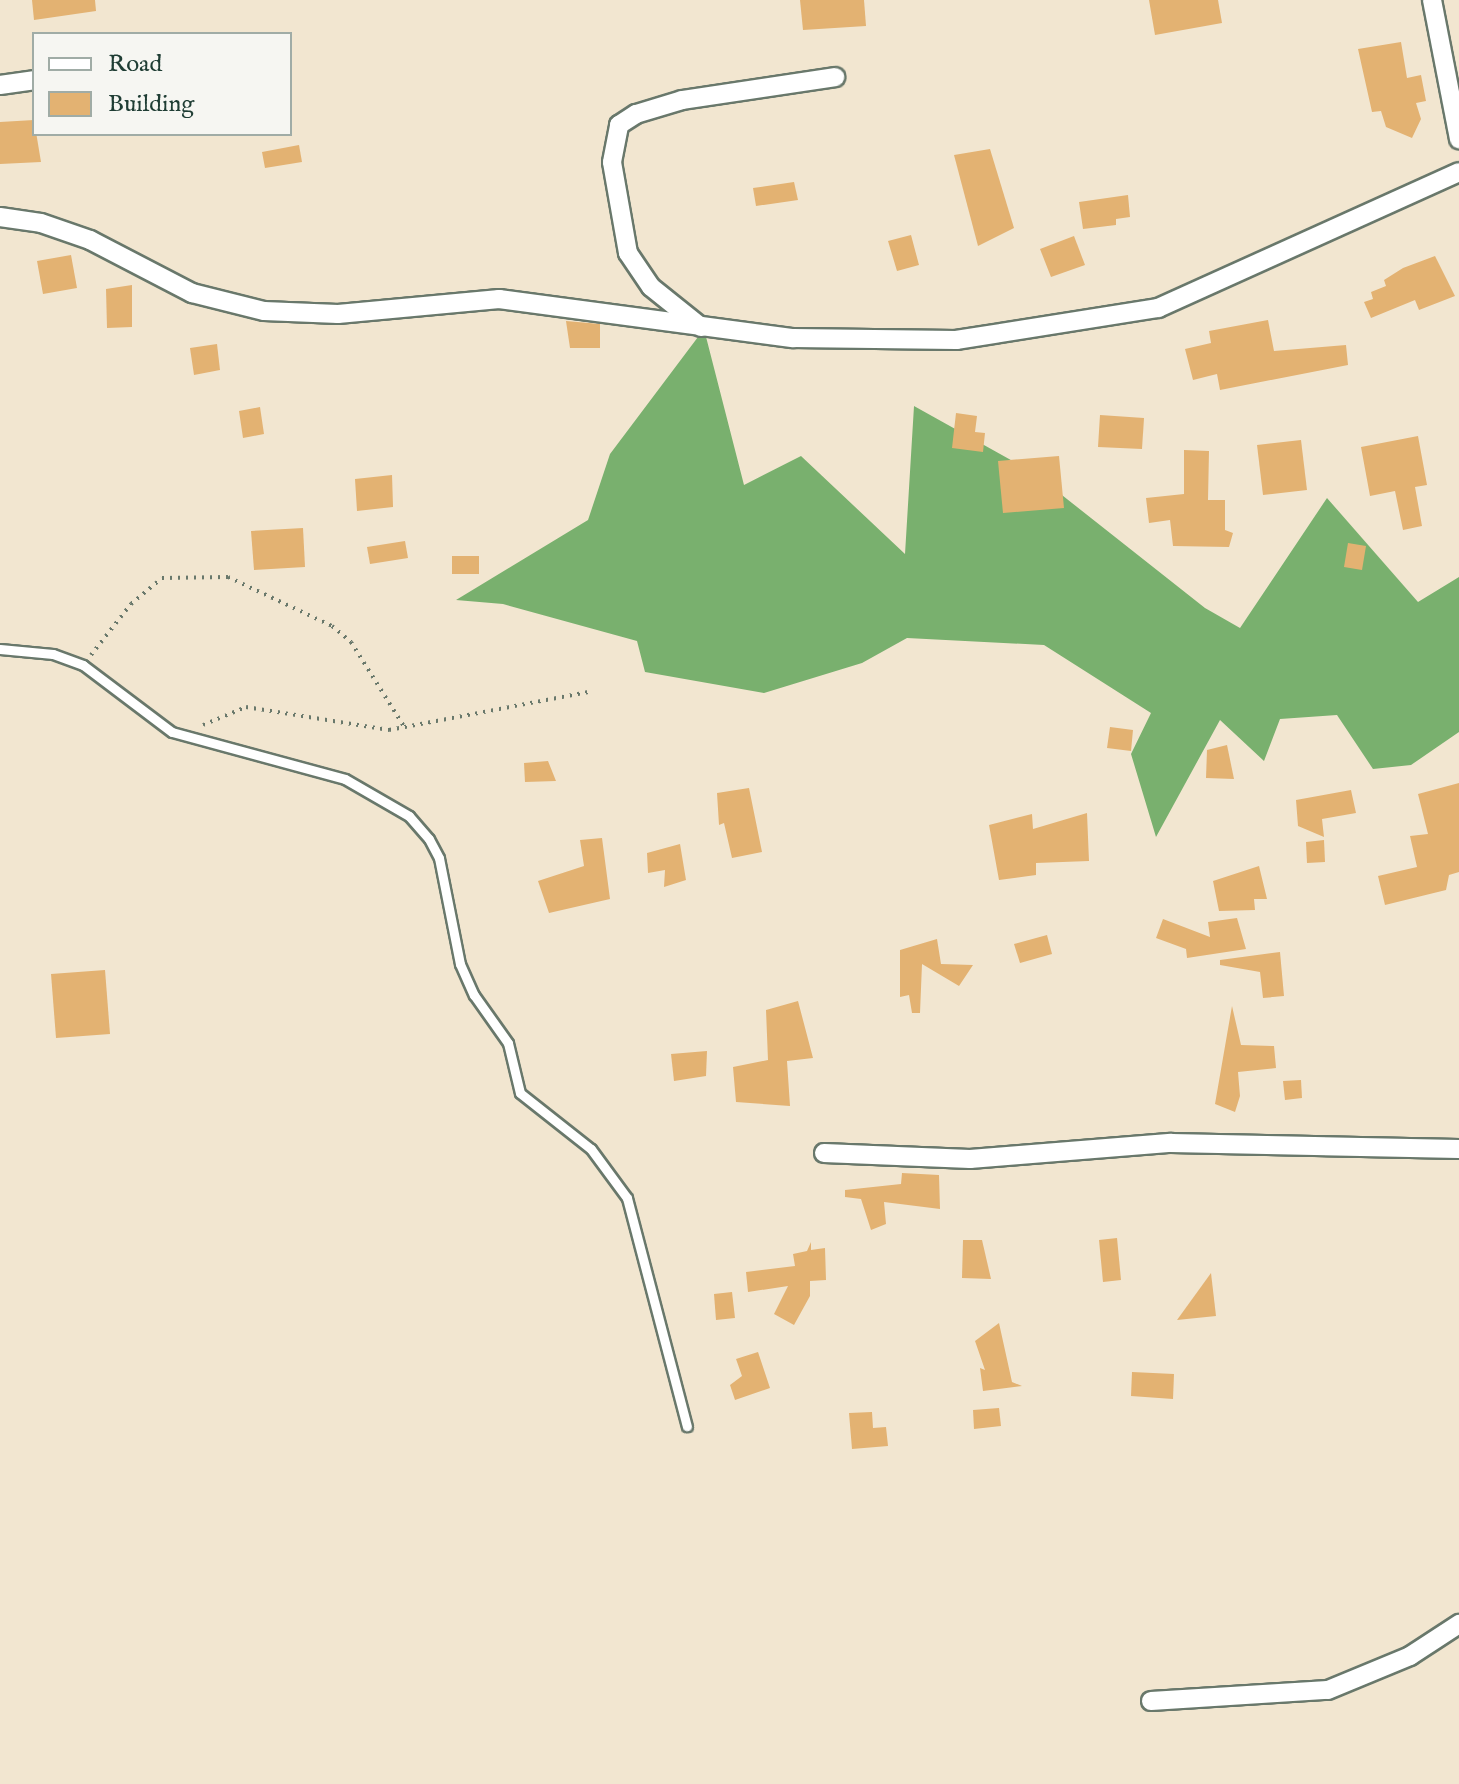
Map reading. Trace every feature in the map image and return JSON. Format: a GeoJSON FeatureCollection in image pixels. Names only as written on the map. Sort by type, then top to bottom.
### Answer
{"type":"FeatureCollection","features":[{"type":"Feature","properties":{"kind":"street"},"geometry":{"type":"LineString","coordinates":[[1432,0],[1459,139]]}},
{"type":"Feature","properties":{"kind":"street"},"geometry":{"type":"LineString","coordinates":[[704,329],[651,287],[628,253],[612,162],[619,125],[636,114],[682,100],[835,77]]}},
{"type":"Feature","properties":{"kind":"street"},"geometry":{"type":"LineString","coordinates":[[0,85],[32,80]]}},
{"type":"Feature","properties":{"kind":"street"},"geometry":{"type":"LineString","coordinates":[[0,217],[41,223],[90,240],[192,293],[264,311],[338,314],[499,299],[704,329],[793,338],[956,340],[1158,308],[1459,172]]}},
{"type":"Feature","properties":{"kind":"street"},"geometry":{"type":"LineString","coordinates":[[824,1153],[970,1159],[1171,1143],[1459,1149]]}},
{"type":"Feature","properties":{"kind":"street"},"geometry":{"type":"LineString","coordinates":[[1151,1701],[1328,1690],[1410,1656],[1459,1624]]}},
{"type":"Feature","properties":{"kind":"lane"},"geometry":{"type":"LineString","coordinates":[[0,649],[53,654],[83,665],[183,735],[345,779],[409,816],[429,839],[439,858],[460,964],[474,995],[508,1043],[520,1093],[591,1149],[627,1198],[687,1426]]}},
{"type":"Feature","properties":{"kind":"path"},"geometry":{"type":"LineString","coordinates":[[83,665],[131,604],[162,578],[228,577],[332,626],[351,642],[405,728]]}},
{"type":"Feature","properties":{"kind":"path"},"geometry":{"type":"LineString","coordinates":[[183,735],[246,707],[352,727],[405,728],[588,692]]}},
{"type":"Feature","properties":{"kind":"green space"},"geometry":{"type":"Polygon","coordinates":[[[704,329],[744,485],[801,456],[905,554],[914,406],[1034,473],[1205,608],[1240,628],[1327,498],[1418,602],[1459,577],[1459,732],[1411,765],[1373,769],[1337,715],[1280,719],[1264,761],[1220,720],[1156,837],[1131,754],[1151,713],[1044,645],[907,638],[862,663],[764,693],[645,672],[637,641],[503,604],[456,600],[588,520],[610,454],[704,329]]]}},
{"type":"Feature","properties":{"kind":"building"},"geometry":{"type":"Polygon","coordinates":[[[32,0],[95,0],[96,11],[34,20],[32,0]]]}},
{"type":"Feature","properties":{"kind":"building"},"geometry":{"type":"Polygon","coordinates":[[[800,0],[864,0],[866,26],[803,30],[800,0]]]}},
{"type":"Feature","properties":{"kind":"building"},"geometry":{"type":"Polygon","coordinates":[[[1149,0],[1218,0],[1222,23],[1155,35],[1149,0]]]}},
{"type":"Feature","properties":{"kind":"building"},"geometry":{"type":"Polygon","coordinates":[[[1401,42],[1407,78],[1421,75],[1426,101],[1416,103],[1421,119],[1412,138],[1386,127],[1381,111],[1372,112],[1358,49],[1401,42]]]}},
{"type":"Feature","properties":{"kind":"building"},"geometry":{"type":"Polygon","coordinates":[[[32,120],[32,136],[37,136],[41,162],[0,164],[0,122],[32,120]]]}},
{"type":"Feature","properties":{"kind":"building"},"geometry":{"type":"Polygon","coordinates":[[[299,145],[302,162],[265,168],[262,152],[299,145]]]}},
{"type":"Feature","properties":{"kind":"building"},"geometry":{"type":"Polygon","coordinates":[[[990,149],[1014,228],[978,246],[954,155],[990,149]]]}},
{"type":"Feature","properties":{"kind":"building"},"geometry":{"type":"Polygon","coordinates":[[[794,182],[798,200],[756,206],[753,188],[794,182]]]}},
{"type":"Feature","properties":{"kind":"building"},"geometry":{"type":"Polygon","coordinates":[[[1128,195],[1130,217],[1116,219],[1116,225],[1083,229],[1079,202],[1128,195]]]}},
{"type":"Feature","properties":{"kind":"building"},"geometry":{"type":"Polygon","coordinates":[[[911,235],[919,265],[897,271],[888,241],[911,235]]]}},
{"type":"Feature","properties":{"kind":"building"},"geometry":{"type":"Polygon","coordinates":[[[1074,236],[1085,265],[1051,277],[1040,249],[1074,236]]]}},
{"type":"Feature","properties":{"kind":"building"},"geometry":{"type":"Polygon","coordinates":[[[71,255],[77,288],[43,294],[37,261],[71,255]]]}},
{"type":"Feature","properties":{"kind":"building"},"geometry":{"type":"Polygon","coordinates":[[[1435,256],[1455,296],[1419,310],[1415,300],[1371,318],[1364,302],[1373,299],[1371,292],[1386,286],[1384,280],[1403,268],[1435,256]]]}},
{"type":"Feature","properties":{"kind":"building"},"geometry":{"type":"Polygon","coordinates":[[[132,285],[132,327],[107,328],[106,289],[132,285]]]}},
{"type":"Feature","properties":{"kind":"building"},"geometry":{"type":"Polygon","coordinates":[[[1268,320],[1274,351],[1346,345],[1348,365],[1220,390],[1217,374],[1193,380],[1185,349],[1211,343],[1209,331],[1268,320]]]}},
{"type":"Feature","properties":{"kind":"building"},"geometry":{"type":"Polygon","coordinates":[[[566,321],[600,324],[600,348],[570,348],[566,321]]]}},
{"type":"Feature","properties":{"kind":"building"},"geometry":{"type":"Polygon","coordinates":[[[217,344],[220,370],[194,375],[190,348],[217,344]]]}},
{"type":"Feature","properties":{"kind":"building"},"geometry":{"type":"Polygon","coordinates":[[[260,407],[264,434],[243,438],[239,411],[260,407]]]}},
{"type":"Feature","properties":{"kind":"building"},"geometry":{"type":"Polygon","coordinates":[[[956,413],[977,416],[975,432],[985,433],[983,452],[952,448],[956,413]]]}},
{"type":"Feature","properties":{"kind":"building"},"geometry":{"type":"Polygon","coordinates":[[[1100,415],[1144,418],[1142,449],[1098,447],[1100,415]]]}},
{"type":"Feature","properties":{"kind":"building"},"geometry":{"type":"Polygon","coordinates":[[[1418,436],[1427,485],[1415,487],[1422,526],[1403,530],[1395,491],[1370,496],[1361,447],[1418,436]]]}},
{"type":"Feature","properties":{"kind":"building"},"geometry":{"type":"Polygon","coordinates":[[[1301,440],[1307,490],[1263,495],[1257,445],[1301,440]]]}},
{"type":"Feature","properties":{"kind":"building"},"geometry":{"type":"Polygon","coordinates":[[[1184,450],[1209,451],[1208,500],[1225,500],[1225,530],[1233,533],[1229,547],[1173,546],[1170,520],[1149,523],[1146,498],[1184,494],[1184,450]]]}},
{"type":"Feature","properties":{"kind":"building"},"geometry":{"type":"Polygon","coordinates":[[[1059,456],[1064,508],[1003,513],[998,461],[1059,456]]]}},
{"type":"Feature","properties":{"kind":"building"},"geometry":{"type":"Polygon","coordinates":[[[392,475],[393,507],[357,511],[355,479],[392,475]]]}},
{"type":"Feature","properties":{"kind":"building"},"geometry":{"type":"Polygon","coordinates":[[[303,528],[305,567],[254,570],[251,531],[303,528]]]}},
{"type":"Feature","properties":{"kind":"building"},"geometry":{"type":"Polygon","coordinates":[[[405,541],[408,558],[370,564],[367,547],[405,541]]]}},
{"type":"Feature","properties":{"kind":"building"},"geometry":{"type":"Polygon","coordinates":[[[1348,543],[1366,546],[1362,570],[1344,567],[1348,543]]]}},
{"type":"Feature","properties":{"kind":"building"},"geometry":{"type":"Polygon","coordinates":[[[452,556],[479,556],[479,574],[452,574],[452,556]]]}},
{"type":"Feature","properties":{"kind":"building"},"geometry":{"type":"Polygon","coordinates":[[[1110,727],[1133,730],[1131,751],[1107,748],[1110,727]]]}},
{"type":"Feature","properties":{"kind":"building"},"geometry":{"type":"Polygon","coordinates":[[[1227,745],[1234,779],[1206,778],[1207,750],[1227,745]]]}},
{"type":"Feature","properties":{"kind":"building"},"geometry":{"type":"Polygon","coordinates":[[[548,761],[556,781],[525,782],[524,763],[548,761]]]}},
{"type":"Feature","properties":{"kind":"building"},"geometry":{"type":"Polygon","coordinates":[[[1459,783],[1459,872],[1449,875],[1446,890],[1385,905],[1378,876],[1417,867],[1410,836],[1428,834],[1418,794],[1459,783]]]}},
{"type":"Feature","properties":{"kind":"building"},"geometry":{"type":"Polygon","coordinates":[[[749,788],[762,852],[732,858],[724,823],[719,825],[717,793],[749,788]]]}},
{"type":"Feature","properties":{"kind":"building"},"geometry":{"type":"Polygon","coordinates":[[[1351,790],[1356,813],[1322,819],[1324,837],[1298,826],[1296,800],[1351,790]]]}},
{"type":"Feature","properties":{"kind":"building"},"geometry":{"type":"Polygon","coordinates":[[[1087,813],[1089,861],[1036,863],[1036,875],[999,880],[989,825],[1032,814],[1033,829],[1087,813]]]}},
{"type":"Feature","properties":{"kind":"building"},"geometry":{"type":"Polygon","coordinates":[[[602,838],[610,899],[549,913],[538,881],[584,866],[580,840],[602,838]]]}},
{"type":"Feature","properties":{"kind":"building"},"geometry":{"type":"Polygon","coordinates":[[[1324,840],[1325,862],[1307,863],[1306,842],[1324,840]]]}},
{"type":"Feature","properties":{"kind":"building"},"geometry":{"type":"Polygon","coordinates":[[[680,844],[686,880],[664,887],[665,870],[648,873],[647,853],[680,844]]]}},
{"type":"Feature","properties":{"kind":"building"},"geometry":{"type":"Polygon","coordinates":[[[1259,866],[1267,899],[1254,899],[1255,910],[1219,911],[1213,881],[1259,866]]]}},
{"type":"Feature","properties":{"kind":"building"},"geometry":{"type":"Polygon","coordinates":[[[1237,918],[1246,949],[1187,958],[1186,949],[1156,938],[1163,919],[1210,937],[1208,922],[1237,918]]]}},
{"type":"Feature","properties":{"kind":"building"},"geometry":{"type":"Polygon","coordinates":[[[1047,935],[1052,954],[1020,963],[1014,944],[1047,935]]]}},
{"type":"Feature","properties":{"kind":"building"},"geometry":{"type":"Polygon","coordinates":[[[937,939],[941,964],[973,965],[959,986],[922,964],[920,1013],[912,1013],[909,995],[900,997],[900,950],[937,939]]]}},
{"type":"Feature","properties":{"kind":"building"},"geometry":{"type":"Polygon","coordinates":[[[1280,952],[1284,996],[1263,998],[1260,972],[1220,965],[1220,960],[1280,952]]]}},
{"type":"Feature","properties":{"kind":"building"},"geometry":{"type":"Polygon","coordinates":[[[105,970],[110,1034],[56,1038],[51,974],[105,970]]]}},
{"type":"Feature","properties":{"kind":"building"},"geometry":{"type":"Polygon","coordinates":[[[798,1001],[813,1058],[787,1061],[790,1106],[736,1102],[733,1067],[768,1060],[766,1010],[798,1001]]]}},
{"type":"Feature","properties":{"kind":"building"},"geometry":{"type":"Polygon","coordinates":[[[1232,1006],[1241,1045],[1274,1046],[1276,1068],[1238,1072],[1240,1096],[1235,1112],[1215,1104],[1232,1006]]]}},
{"type":"Feature","properties":{"kind":"building"},"geometry":{"type":"Polygon","coordinates":[[[707,1051],[706,1076],[674,1081],[671,1054],[707,1051]]]}},
{"type":"Feature","properties":{"kind":"building"},"geometry":{"type":"Polygon","coordinates":[[[1301,1080],[1302,1098],[1285,1100],[1283,1081],[1301,1080]]]}},
{"type":"Feature","properties":{"kind":"building"},"geometry":{"type":"Polygon","coordinates":[[[902,1173],[939,1175],[940,1209],[884,1202],[886,1224],[871,1230],[861,1199],[845,1197],[845,1190],[901,1184],[902,1173]]]}},
{"type":"Feature","properties":{"kind":"building"},"geometry":{"type":"Polygon","coordinates":[[[1117,1238],[1121,1280],[1103,1282],[1099,1240],[1117,1238]]]}},
{"type":"Feature","properties":{"kind":"building"},"geometry":{"type":"Polygon","coordinates":[[[963,1240],[982,1240],[991,1279],[962,1278],[963,1240]]]}},
{"type":"Feature","properties":{"kind":"building"},"geometry":{"type":"Polygon","coordinates":[[[811,1242],[811,1250],[825,1248],[826,1280],[810,1281],[810,1296],[794,1325],[774,1314],[788,1286],[748,1292],[746,1272],[795,1266],[793,1254],[807,1251],[811,1242]]]}},
{"type":"Feature","properties":{"kind":"building"},"geometry":{"type":"Polygon","coordinates":[[[1211,1273],[1216,1316],[1177,1320],[1211,1273]]]}},
{"type":"Feature","properties":{"kind":"building"},"geometry":{"type":"Polygon","coordinates":[[[732,1292],[735,1318],[716,1320],[714,1294],[732,1292]]]}},
{"type":"Feature","properties":{"kind":"building"},"geometry":{"type":"Polygon","coordinates":[[[999,1323],[1012,1382],[1022,1386],[983,1391],[980,1368],[985,1370],[975,1341],[999,1323]]]}},
{"type":"Feature","properties":{"kind":"building"},"geometry":{"type":"Polygon","coordinates":[[[758,1352],[770,1388],[735,1400],[730,1385],[742,1376],[736,1359],[758,1352]]]}},
{"type":"Feature","properties":{"kind":"building"},"geometry":{"type":"Polygon","coordinates":[[[1132,1372],[1174,1374],[1173,1399],[1131,1396],[1132,1372]]]}},
{"type":"Feature","properties":{"kind":"building"},"geometry":{"type":"Polygon","coordinates":[[[999,1408],[1001,1426],[974,1429],[973,1410],[999,1408]]]}},
{"type":"Feature","properties":{"kind":"building"},"geometry":{"type":"Polygon","coordinates":[[[872,1412],[873,1428],[886,1427],[888,1446],[852,1449],[849,1413],[872,1412]]]}}]}
